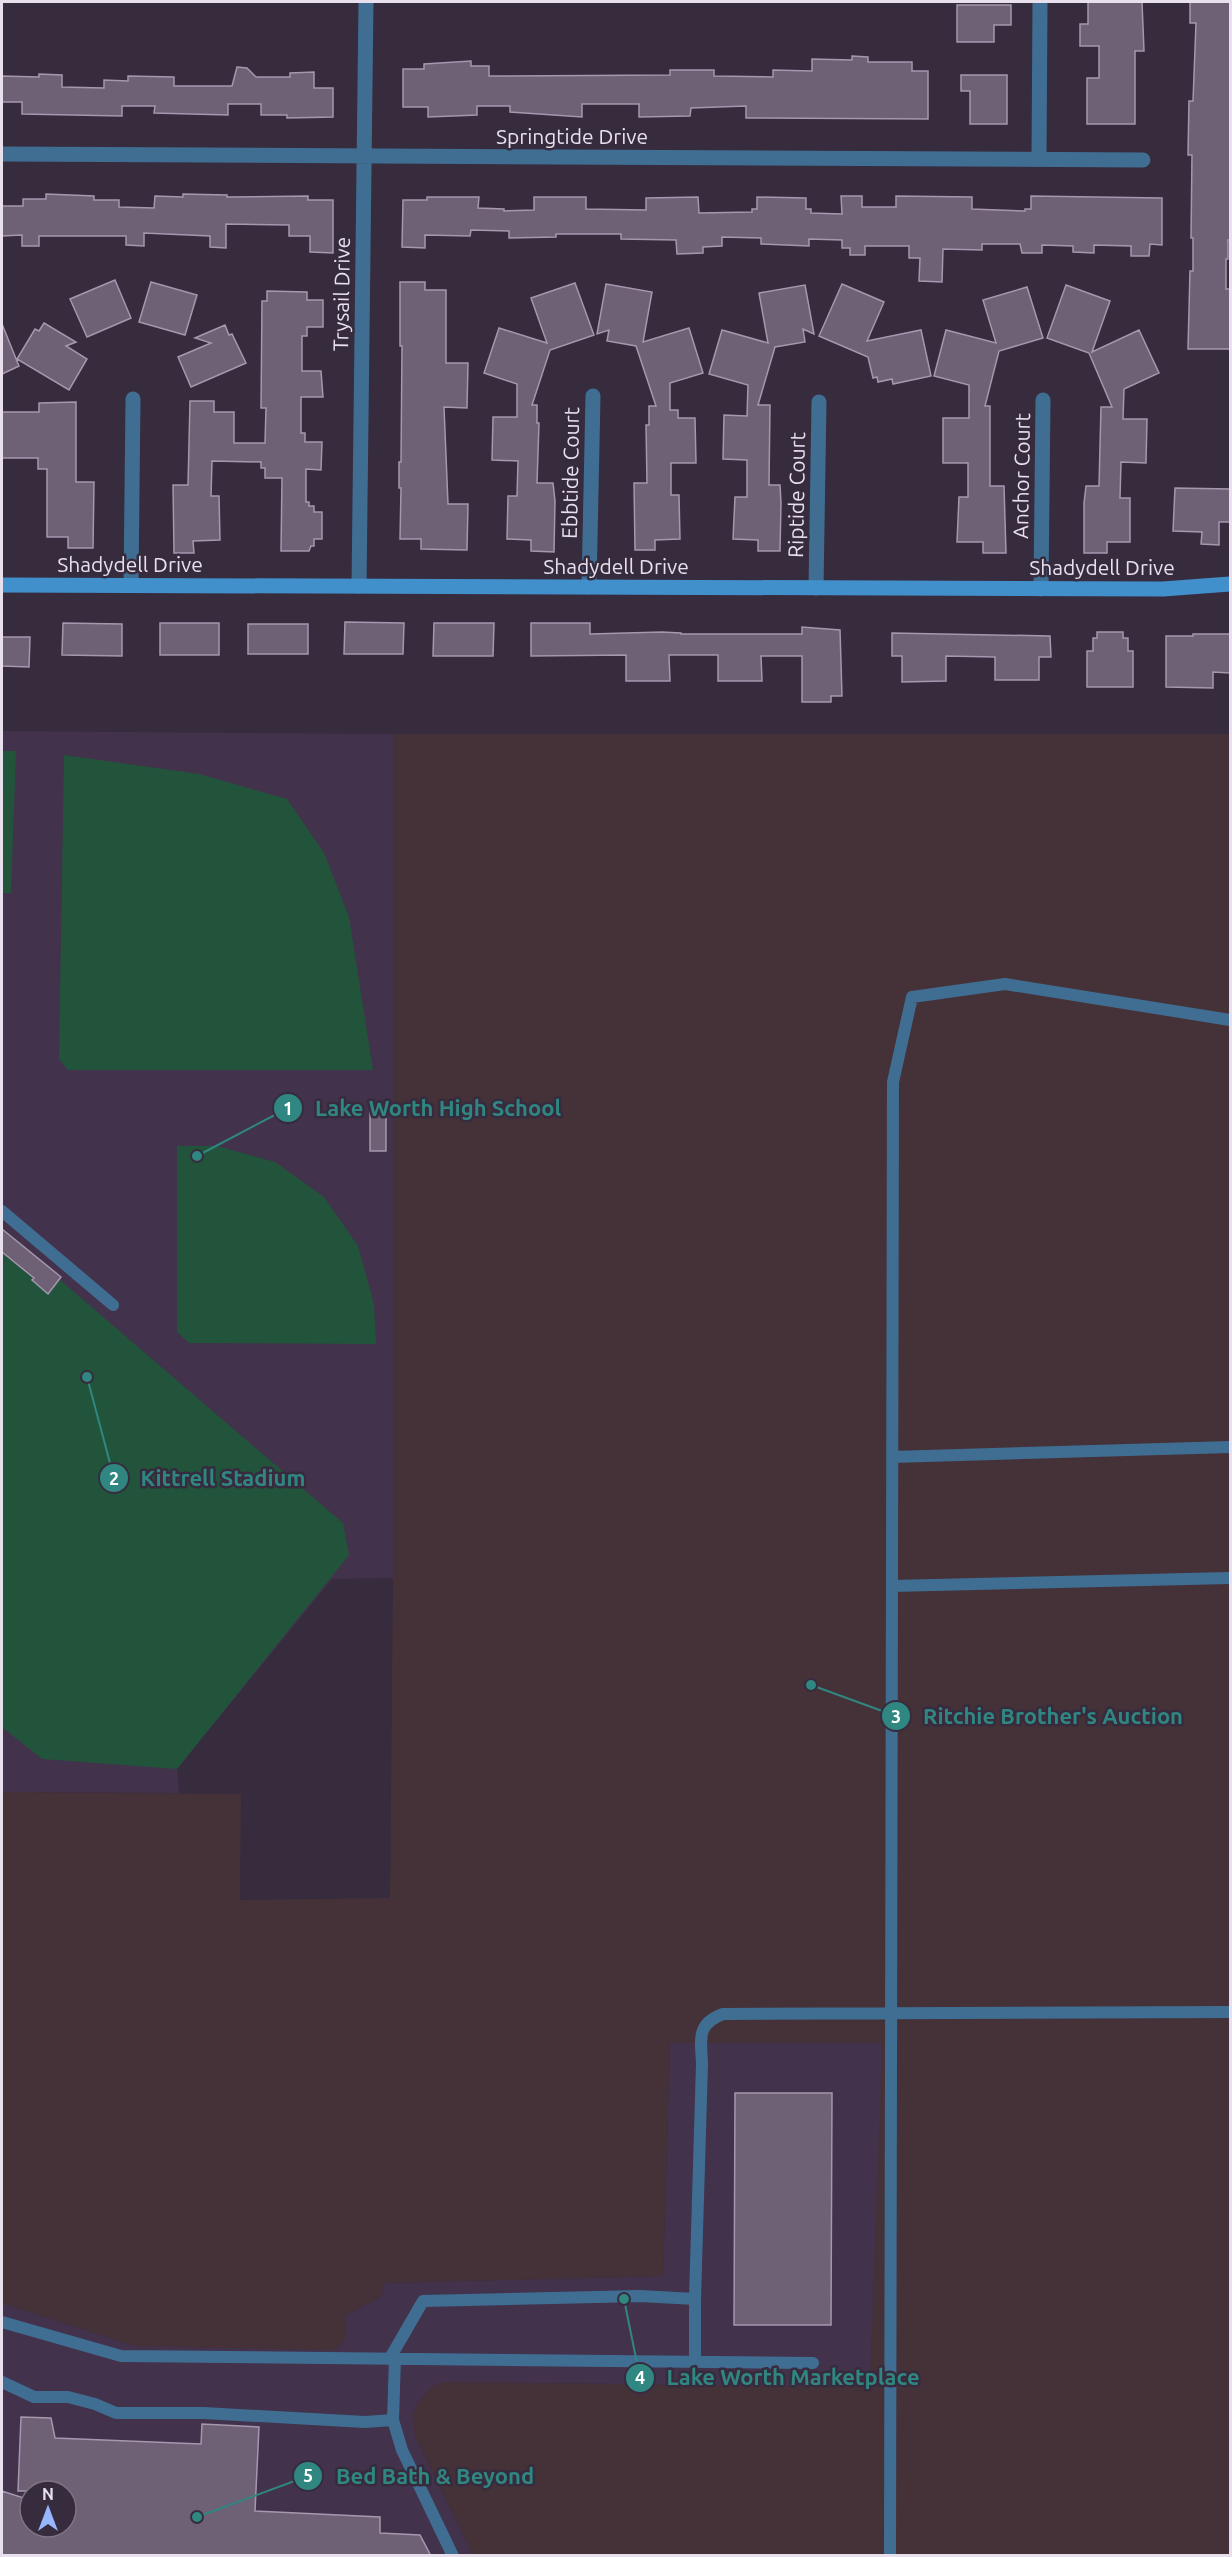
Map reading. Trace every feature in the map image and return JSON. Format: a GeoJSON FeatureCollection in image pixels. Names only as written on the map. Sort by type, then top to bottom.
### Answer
{"type":"FeatureCollection","features":[{"type":"Feature","properties":{"kind":"street","name":"Trysail Drive"},"geometry":{"type":"LineString","coordinates":[[359,586],[366,2]]}},
{"type":"Feature","properties":{"kind":"street"},"geometry":{"type":"LineString","coordinates":[[1039,158],[1040,2]]}},
{"type":"Feature","properties":{"kind":"street","name":"Springtide Drive"},"geometry":{"type":"LineString","coordinates":[[2,154],[1143,160]]}},
{"type":"Feature","properties":{"kind":"street","name":"Ebbtide Court"},"geometry":{"type":"LineString","coordinates":[[590,587],[593,396]]}},
{"type":"Feature","properties":{"kind":"street"},"geometry":{"type":"LineString","coordinates":[[131,585],[133,399]]}},
{"type":"Feature","properties":{"kind":"street","name":"Anchor Court"},"geometry":{"type":"LineString","coordinates":[[1041,589],[1043,400]]}},
{"type":"Feature","properties":{"kind":"street","name":"Riptide Court"},"geometry":{"type":"LineString","coordinates":[[816,588],[819,402]]}},
{"type":"Feature","properties":{"kind":"street","name":"Shadydell Drive"},"geometry":{"type":"LineString","coordinates":[[2,585],[1162,590],[1230,584]]}},
{"type":"Feature","properties":{"kind":"lane"},"geometry":{"type":"LineString","coordinates":[[890,2556],[893,1082],[912,997],[1005,984],[1230,1020]]}},
{"type":"Feature","properties":{"kind":"lane"},"geometry":{"type":"LineString","coordinates":[[2,1211],[113,1305]]}},
{"type":"Feature","properties":{"kind":"lane"},"geometry":{"type":"LineString","coordinates":[[892,1457],[1230,1447]]}},
{"type":"Feature","properties":{"kind":"lane"},"geometry":{"type":"LineString","coordinates":[[892,1586],[1230,1578]]}},
{"type":"Feature","properties":{"kind":"lane"},"geometry":{"type":"LineString","coordinates":[[695,2361],[703,2028],[711,2019],[723,2014],[1230,2012]]}},
{"type":"Feature","properties":{"kind":"lane"},"geometry":{"type":"LineString","coordinates":[[453,2556],[402,2450],[393,2420],[393,2358],[423,2301],[640,2296],[695,2299]]}},
{"type":"Feature","properties":{"kind":"lane"},"geometry":{"type":"LineString","coordinates":[[2,2322],[121,2356],[813,2363]]}},
{"type":"Feature","properties":{"kind":"lane"},"geometry":{"type":"LineString","coordinates":[[2,2382],[34,2397],[68,2397],[95,2404],[116,2413],[204,2413],[365,2422],[393,2420]]}},
{"type":"Feature","properties":{"kind":"shaded area"},"geometry":{"type":"Polygon","coordinates":[[[2,731],[393,734],[393,1578],[332,1579],[177,1769],[179,1793],[2,1792],[2,731]]]}},
{"type":"Feature","properties":{"kind":"shaded area"},"geometry":{"type":"Polygon","coordinates":[[[393,734],[1230,734],[1230,2555],[473,2555],[415,2436],[412,2415],[419,2401],[431,2388],[444,2382],[870,2387],[882,2043],[670,2043],[663,2276],[383,2283],[382,2296],[346,2315],[345,2338],[340,2346],[333,2350],[134,2346],[2,2303],[2,1792],[241,1794],[240,1900],[390,1898],[393,1578],[393,734]]]}},
{"type":"Feature","properties":{"kind":"shaded area"},"geometry":{"type":"Polygon","coordinates":[[[670,2043],[883,2043],[870,2387],[444,2382],[415,2436],[473,2555],[2,2556],[2,2303],[134,2346],[345,2338],[346,2315],[382,2296],[383,2283],[663,2276],[670,2043]]]}},
{"type":"Feature","properties":{"kind":"green space"},"geometry":{"type":"Polygon","coordinates":[[[2,751],[16,751],[11,893],[2,893],[2,751]]]}},
{"type":"Feature","properties":{"kind":"green space"},"geometry":{"type":"Polygon","coordinates":[[[64,755],[199,774],[287,799],[324,853],[349,917],[373,1070],[68,1070],[59,1059],[64,755]]]}},
{"type":"Feature","properties":{"kind":"green space"},"geometry":{"type":"Polygon","coordinates":[[[177,1146],[217,1146],[275,1162],[324,1197],[358,1246],[374,1304],[376,1344],[189,1343],[177,1332],[177,1146]]]}},
{"type":"Feature","properties":{"kind":"green space"},"geometry":{"type":"Polygon","coordinates":[[[2,1230],[343,1523],[349,1555],[177,1769],[42,1759],[2,1727],[2,1230]]]}},
{"type":"Feature","properties":{"kind":"building"},"geometry":{"type":"Polygon","coordinates":[[[1088,2],[1142,2],[1144,51],[1135,51],[1135,124],[1087,124],[1087,78],[1099,78],[1099,46],[1080,46],[1080,24],[1088,24],[1088,2]]]}},
{"type":"Feature","properties":{"kind":"building"},"geometry":{"type":"Polygon","coordinates":[[[1190,2],[1230,2],[1230,240],[1228,240],[1228,259],[1226,259],[1226,289],[1230,289],[1230,349],[1188,349],[1190,271],[1193,271],[1192,155],[1188,155],[1189,101],[1193,101],[1196,23],[1190,23],[1190,2]]]}},
{"type":"Feature","properties":{"kind":"building"},"geometry":{"type":"Polygon","coordinates":[[[957,5],[1011,5],[1011,25],[994,25],[994,42],[957,42],[957,5]]]}},
{"type":"Feature","properties":{"kind":"building"},"geometry":{"type":"Polygon","coordinates":[[[852,56],[868,57],[868,62],[912,62],[912,71],[928,71],[928,119],[746,118],[746,106],[691,108],[690,116],[639,117],[639,104],[582,104],[582,117],[510,112],[510,106],[477,106],[477,115],[428,117],[428,107],[403,107],[403,69],[424,69],[424,64],[471,61],[471,66],[489,66],[489,76],[670,75],[670,70],[714,70],[714,76],[773,77],[773,70],[812,71],[812,59],[852,60],[852,56]]]}},
{"type":"Feature","properties":{"kind":"building"},"geometry":{"type":"Polygon","coordinates":[[[237,67],[247,68],[256,77],[290,77],[290,73],[314,72],[314,88],[333,88],[333,117],[287,118],[287,115],[261,115],[261,104],[228,104],[228,115],[154,113],[155,106],[122,106],[122,116],[22,114],[22,102],[2,102],[2,76],[62,75],[62,87],[104,88],[104,80],[128,81],[128,76],[174,77],[174,86],[232,86],[237,67]]]}},
{"type":"Feature","properties":{"kind":"building"},"geometry":{"type":"Polygon","coordinates":[[[961,75],[1007,75],[1007,124],[970,124],[970,91],[961,91],[961,75]]]}},
{"type":"Feature","properties":{"kind":"building"},"geometry":{"type":"Polygon","coordinates":[[[46,194],[94,196],[94,200],[119,200],[119,207],[154,208],[155,196],[183,197],[183,194],[227,195],[227,197],[308,196],[308,200],[333,200],[333,253],[310,252],[310,236],[289,236],[289,225],[226,224],[226,248],[210,247],[210,236],[144,233],[144,246],[126,245],[126,236],[39,236],[39,246],[22,246],[22,235],[2,236],[2,206],[23,206],[23,199],[46,199],[46,194]]]}},
{"type":"Feature","properties":{"kind":"building"},"geometry":{"type":"Polygon","coordinates":[[[841,196],[862,196],[862,207],[896,207],[896,196],[972,197],[972,209],[1025,211],[1025,209],[1031,209],[1031,196],[1162,198],[1162,245],[1150,244],[1149,256],[1131,256],[1131,246],[1094,245],[1094,253],[1073,252],[1073,246],[1042,245],[1042,253],[1022,253],[1020,244],[982,244],[982,250],[943,249],[942,282],[919,281],[920,258],[909,258],[909,246],[865,246],[865,255],[850,255],[850,248],[842,248],[842,240],[809,239],[809,246],[761,244],[761,238],[722,237],[722,246],[703,247],[703,253],[677,254],[676,240],[621,239],[621,234],[556,234],[556,237],[509,238],[509,231],[471,230],[470,236],[425,235],[425,248],[402,247],[403,200],[427,200],[427,197],[479,197],[478,208],[504,209],[504,211],[534,210],[534,197],[586,197],[586,209],[646,210],[646,198],[698,197],[699,213],[752,212],[752,209],[757,209],[757,197],[806,198],[806,209],[811,209],[811,213],[842,214],[841,196]]]}},
{"type":"Feature","properties":{"kind":"building"},"geometry":{"type":"Polygon","coordinates":[[[115,280],[131,318],[87,337],[70,299],[115,280]]]}},
{"type":"Feature","properties":{"kind":"building"},"geometry":{"type":"Polygon","coordinates":[[[151,282],[197,295],[185,335],[139,322],[151,282]]]}},
{"type":"Feature","properties":{"kind":"building"},"geometry":{"type":"Polygon","coordinates":[[[400,282],[425,282],[425,290],[446,290],[446,363],[468,363],[467,408],[444,407],[448,504],[468,504],[467,550],[421,549],[421,539],[400,539],[402,346],[400,346],[400,282]]]}},
{"type":"Feature","properties":{"kind":"building"},"geometry":{"type":"Polygon","coordinates":[[[575,283],[594,335],[550,350],[532,405],[537,405],[537,423],[539,423],[537,483],[553,483],[555,501],[554,552],[531,551],[531,540],[507,539],[508,496],[517,496],[518,461],[492,460],[493,417],[517,417],[517,384],[484,373],[499,328],[547,343],[531,298],[575,283]]]}},
{"type":"Feature","properties":{"kind":"building"},"geometry":{"type":"Polygon","coordinates":[[[606,284],[652,292],[643,342],[689,328],[703,373],[670,383],[670,410],[678,410],[678,418],[695,418],[696,463],[671,463],[671,495],[679,495],[680,539],[655,540],[655,550],[635,550],[634,483],[647,483],[646,425],[649,425],[649,406],[656,406],[636,346],[607,341],[609,330],[597,334],[606,284]]]}},
{"type":"Feature","properties":{"kind":"building"},"geometry":{"type":"Polygon","coordinates":[[[842,284],[884,302],[867,341],[921,330],[931,376],[893,384],[892,379],[878,382],[877,377],[873,378],[868,357],[819,336],[842,284]]]}},
{"type":"Feature","properties":{"kind":"building"},"geometry":{"type":"Polygon","coordinates":[[[805,285],[814,334],[803,329],[805,342],[775,347],[758,405],[770,405],[769,485],[780,485],[781,503],[780,551],[758,551],[758,540],[733,539],[735,497],[747,497],[747,460],[723,459],[724,415],[747,416],[748,385],[709,374],[722,330],[768,343],[759,293],[805,285]]]}},
{"type":"Feature","properties":{"kind":"building"},"geometry":{"type":"Polygon","coordinates":[[[1066,285],[1110,301],[1092,352],[1139,330],[1159,373],[1124,389],[1123,419],[1147,419],[1146,463],[1121,462],[1120,498],[1130,498],[1130,542],[1107,542],[1107,553],[1084,553],[1084,503],[1086,486],[1099,486],[1101,407],[1112,407],[1089,353],[1047,338],[1066,285]]]}},
{"type":"Feature","properties":{"kind":"building"},"geometry":{"type":"Polygon","coordinates":[[[1027,287],[1043,338],[999,351],[985,406],[990,406],[990,486],[1004,486],[1006,553],[983,553],[983,542],[957,542],[959,497],[968,497],[968,463],[943,463],[943,418],[969,418],[969,385],[934,376],[946,330],[996,343],[983,300],[1027,287]]]}},
{"type":"Feature","properties":{"kind":"building"},"geometry":{"type":"Polygon","coordinates":[[[267,291],[307,292],[307,300],[323,300],[323,327],[307,327],[307,336],[302,336],[302,371],[321,371],[323,397],[301,397],[301,433],[305,433],[305,442],[322,442],[321,470],[306,469],[306,502],[309,502],[309,506],[314,506],[314,512],[322,512],[322,539],[314,539],[314,546],[311,546],[309,551],[281,551],[282,478],[265,478],[265,468],[261,468],[261,462],[212,461],[211,496],[219,496],[220,540],[193,541],[194,553],[174,553],[173,485],[188,485],[190,401],[214,401],[214,412],[234,412],[234,443],[265,443],[266,408],[261,408],[262,301],[267,301],[267,291]]]}},
{"type":"Feature","properties":{"kind":"building"},"geometry":{"type":"Polygon","coordinates":[[[44,323],[76,342],[66,346],[87,359],[69,390],[17,359],[35,329],[39,331],[44,323]]]}},
{"type":"Feature","properties":{"kind":"building"},"geometry":{"type":"Polygon","coordinates":[[[2,324],[19,366],[2,374],[2,324]]]}},
{"type":"Feature","properties":{"kind":"building"},"geometry":{"type":"Polygon","coordinates":[[[225,325],[246,363],[191,387],[178,357],[211,343],[195,338],[225,325]]]}},
{"type":"Feature","properties":{"kind":"building"},"geometry":{"type":"Polygon","coordinates":[[[76,402],[76,482],[94,482],[93,548],[68,548],[68,537],[47,537],[47,469],[38,469],[38,458],[2,458],[2,412],[39,412],[39,403],[76,402]]]}},
{"type":"Feature","properties":{"kind":"building"},"geometry":{"type":"Polygon","coordinates":[[[1175,488],[1230,489],[1230,522],[1219,522],[1219,545],[1201,544],[1202,532],[1173,531],[1175,488]]]}},
{"type":"Feature","properties":{"kind":"building"},"geometry":{"type":"Polygon","coordinates":[[[345,622],[404,623],[403,654],[344,654],[345,622]]]}},
{"type":"Feature","properties":{"kind":"building"},"geometry":{"type":"Polygon","coordinates":[[[63,623],[122,624],[122,656],[62,655],[63,623]]]}},
{"type":"Feature","properties":{"kind":"building"},"geometry":{"type":"Polygon","coordinates":[[[160,623],[219,623],[219,655],[160,655],[160,623]]]}},
{"type":"Feature","properties":{"kind":"building"},"geometry":{"type":"Polygon","coordinates":[[[434,623],[494,623],[493,656],[433,656],[434,623]]]}},
{"type":"Feature","properties":{"kind":"building"},"geometry":{"type":"Polygon","coordinates":[[[531,623],[590,623],[590,634],[662,632],[802,634],[802,627],[840,630],[842,696],[831,696],[831,702],[802,702],[802,656],[761,656],[762,681],[718,681],[718,655],[669,655],[670,681],[626,681],[626,655],[531,656],[531,623]]]}},
{"type":"Feature","properties":{"kind":"building"},"geometry":{"type":"Polygon","coordinates":[[[248,624],[308,624],[308,654],[248,654],[248,624]]]}},
{"type":"Feature","properties":{"kind":"building"},"geometry":{"type":"Polygon","coordinates":[[[1097,632],[1123,632],[1123,638],[1128,638],[1128,651],[1133,651],[1133,687],[1087,687],[1087,651],[1093,651],[1093,638],[1097,638],[1097,632]]]}},
{"type":"Feature","properties":{"kind":"building"},"geometry":{"type":"Polygon","coordinates":[[[892,633],[1050,636],[1051,657],[1039,657],[1039,680],[995,680],[995,657],[946,656],[946,681],[902,682],[902,656],[892,656],[892,633]]]}},
{"type":"Feature","properties":{"kind":"building"},"geometry":{"type":"Polygon","coordinates":[[[1193,634],[1230,634],[1230,673],[1213,672],[1213,688],[1166,687],[1166,636],[1193,636],[1193,634]]]}},
{"type":"Feature","properties":{"kind":"building"},"geometry":{"type":"Polygon","coordinates":[[[2,637],[30,637],[29,667],[2,666],[2,637]]]}},
{"type":"Feature","properties":{"kind":"building"},"geometry":{"type":"Polygon","coordinates":[[[370,1112],[386,1112],[386,1151],[370,1151],[370,1112]]]}},
{"type":"Feature","properties":{"kind":"building"},"geometry":{"type":"Polygon","coordinates":[[[2,1229],[61,1277],[48,1294],[32,1280],[34,1278],[2,1252],[2,1229]]]}},
{"type":"Feature","properties":{"kind":"building"},"geometry":{"type":"Polygon","coordinates":[[[735,2093],[832,2093],[831,2325],[734,2325],[735,2093]]]}},
{"type":"Feature","properties":{"kind":"building"},"geometry":{"type":"Polygon","coordinates":[[[21,2417],[51,2418],[55,2438],[201,2444],[202,2424],[259,2427],[255,2511],[380,2517],[380,2533],[420,2535],[431,2556],[2,2556],[2,2491],[18,2496],[18,2539],[78,2539],[78,2479],[18,2479],[21,2417]]]}},
{"type":"Feature","properties":{"kind":"place","name":"Lake Worth High School"},"geometry":{"type":"Point","coordinates":[197,1156]}},
{"type":"Feature","properties":{"kind":"place","name":"Kittrell Stadium"},"geometry":{"type":"Point","coordinates":[87,1377]}},
{"type":"Feature","properties":{"kind":"place","name":"Ritchie Brother's Auction"},"geometry":{"type":"Point","coordinates":[811,1685]}},
{"type":"Feature","properties":{"kind":"place","name":"Lake Worth Marketplace"},"geometry":{"type":"Point","coordinates":[624,2299]}},
{"type":"Feature","properties":{"kind":"place","name":"Bed Bath & Beyond"},"geometry":{"type":"Point","coordinates":[197,2517]}}]}
